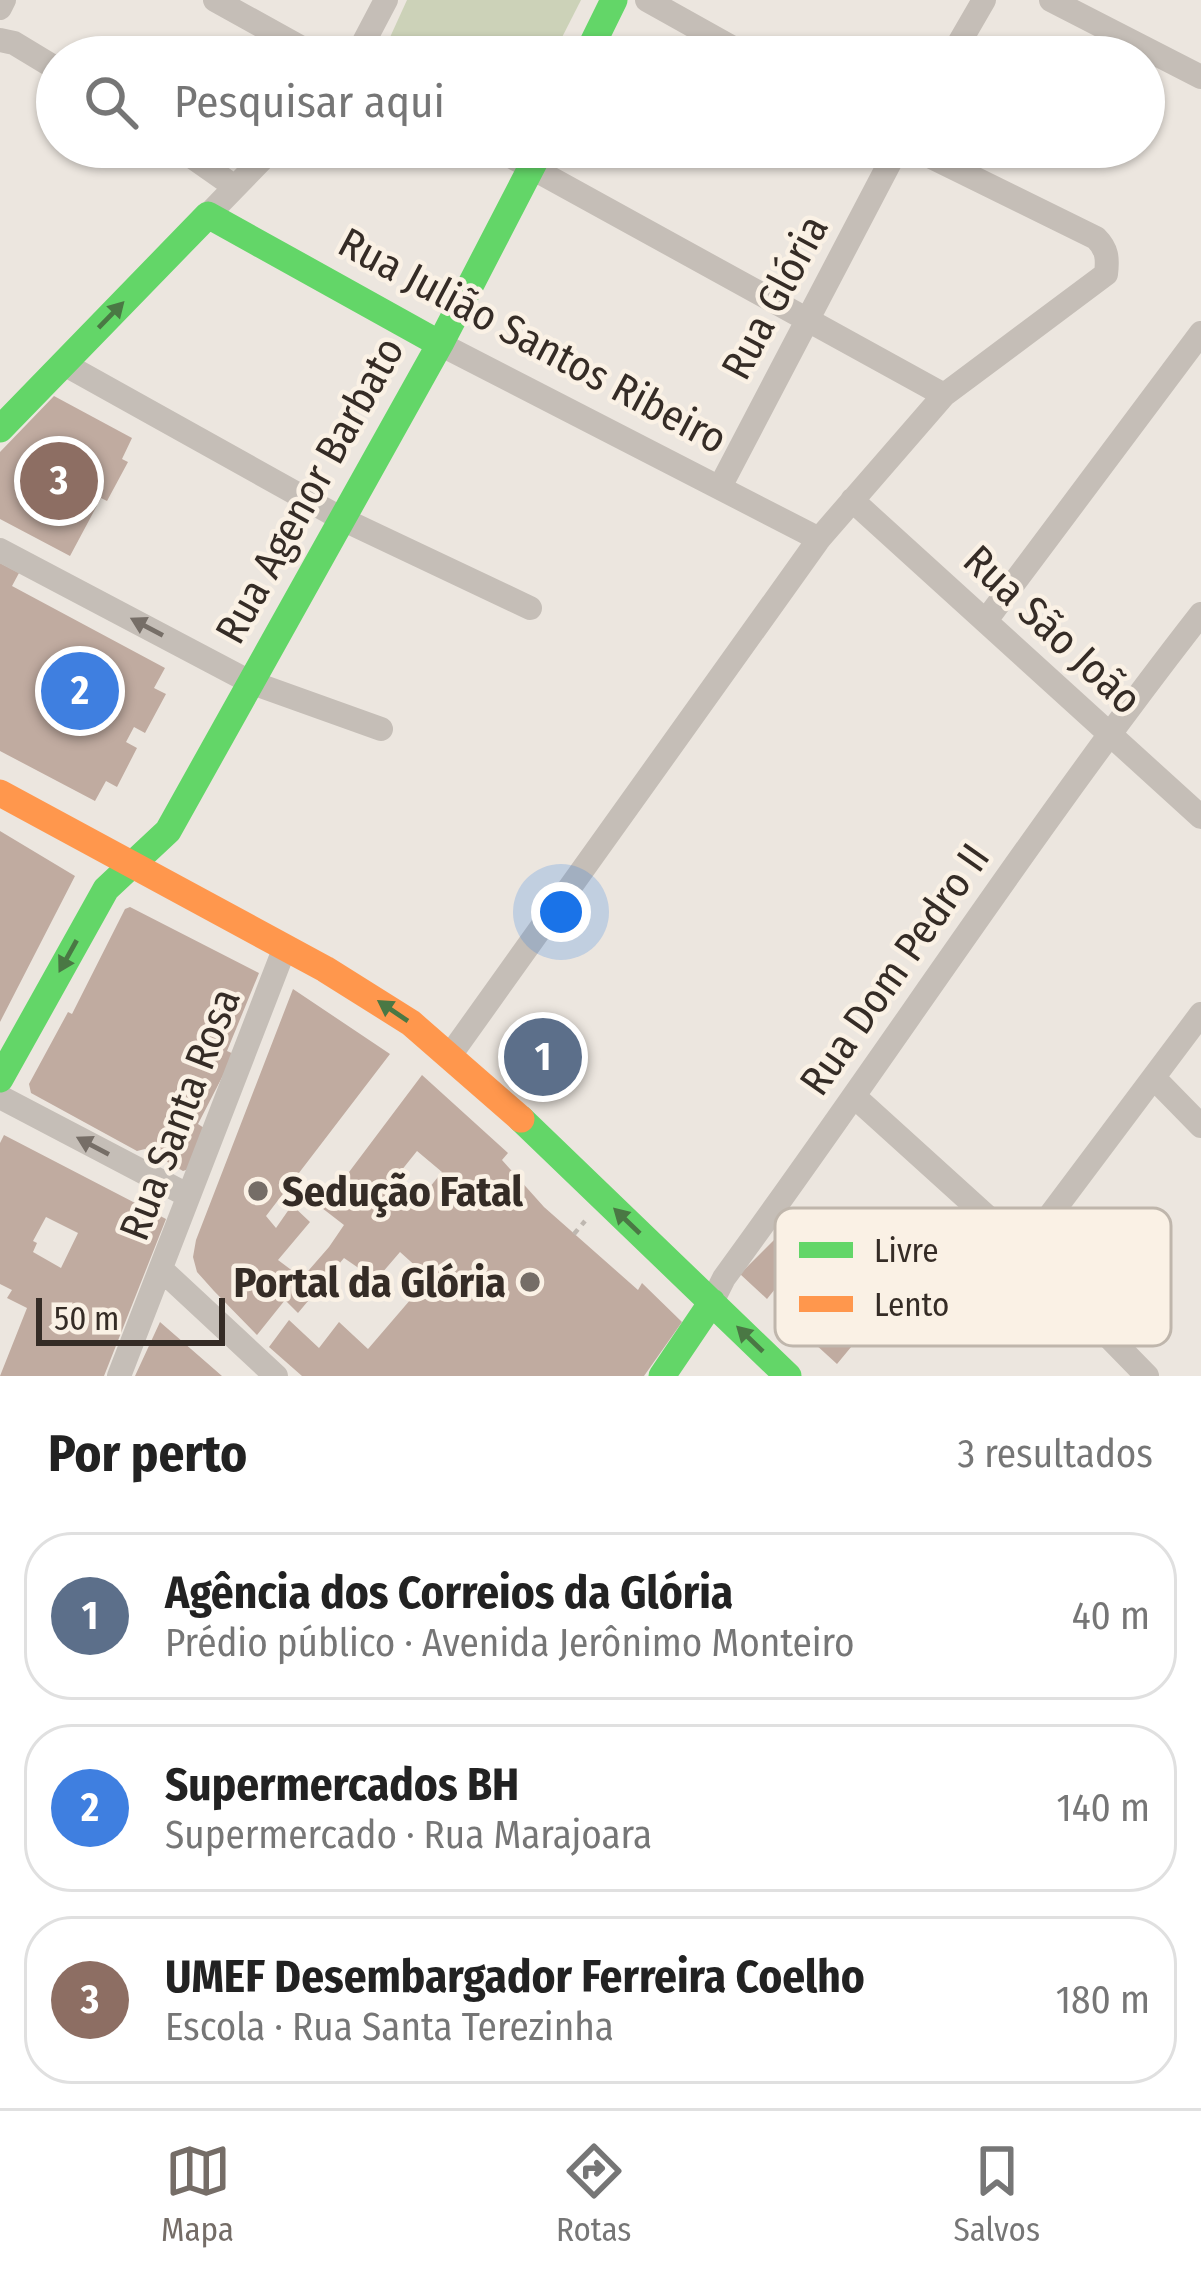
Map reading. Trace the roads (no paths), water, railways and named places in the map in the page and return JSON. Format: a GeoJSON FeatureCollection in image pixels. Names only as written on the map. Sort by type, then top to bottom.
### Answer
{"type":"FeatureCollection","features":[{"type":"Feature","properties":{"kind":"street"},"geometry":{"type":"LineString","coordinates":[[0,8],[4,0]]}},
{"type":"Feature","properties":{"kind":"street"},"geometry":{"type":"LineString","coordinates":[[215,0],[280,36]]}},
{"type":"Feature","properties":{"kind":"street"},"geometry":{"type":"LineString","coordinates":[[367,36],[386,0]]}},
{"type":"Feature","properties":{"kind":"street"},"geometry":{"type":"LineString","coordinates":[[596,36],[614,0]]}},
{"type":"Feature","properties":{"kind":"street"},"geometry":{"type":"LineString","coordinates":[[647,0],[711,36]]}},
{"type":"Feature","properties":{"kind":"street"},"geometry":{"type":"LineString","coordinates":[[963,36],[984,0]]}},
{"type":"Feature","properties":{"kind":"street"},"geometry":{"type":"LineString","coordinates":[[1051,0],[1121,36]]}},
{"type":"Feature","properties":{"kind":"street"},"geometry":{"type":"LineString","coordinates":[[0,40],[36,56]]}},
{"type":"Feature","properties":{"kind":"street"},"geometry":{"type":"LineString","coordinates":[[1165,59],[1201,77]]}},
{"type":"Feature","properties":{"kind":"street"},"geometry":{"type":"LineString","coordinates":[[208,168],[235,187]]}},
{"type":"Feature","properties":{"kind":"street"},"geometry":{"type":"LineString","coordinates":[[0,429],[254,168]]}},
{"type":"Feature","properties":{"kind":"street","name":"Rua Agenor Barbato"},"geometry":{"type":"LineString","coordinates":[[0,1079],[100,897],[119,875],[151,854],[168,831],[440,344],[531,168]]}},
{"type":"Feature","properties":{"kind":"street"},"geometry":{"type":"LineString","coordinates":[[555,168],[805,319],[944,394]]}},
{"type":"Feature","properties":{"kind":"street","name":"Rua Glória"},"geometry":{"type":"LineString","coordinates":[[721,485],[887,168]]}},
{"type":"Feature","properties":{"kind":"street"},"geometry":{"type":"LineString","coordinates":[[451,1054],[819,539],[944,394],[1106,274],[1108,260],[1096,238],[954,168]]}},
{"type":"Feature","properties":{"kind":"street","name":"Rua Julião Santos Ribeiro"},"geometry":{"type":"LineString","coordinates":[[208,215],[440,344],[819,539]]}},
{"type":"Feature","properties":{"kind":"street"},"geometry":{"type":"LineString","coordinates":[[987,619],[1201,333]]}},
{"type":"Feature","properties":{"kind":"street"},"geometry":{"type":"LineString","coordinates":[[64,364],[342,519],[530,608]]}},
{"type":"Feature","properties":{"kind":"street","name":"Rua São João"},"geometry":{"type":"LineString","coordinates":[[852,500],[1201,817]]}},
{"type":"Feature","properties":{"kind":"street"},"geometry":{"type":"LineString","coordinates":[[0,550],[250,682],[381,729]]}},
{"type":"Feature","properties":{"kind":"street","name":"Rua Dom Pedro II"},"geometry":{"type":"LineString","coordinates":[[776,1208],[1108,733],[1201,614]]}},
{"type":"Feature","properties":{"kind":"street"},"geometry":{"type":"LineString","coordinates":[[0,793],[369,994],[451,1054],[788,1376]]}},
{"type":"Feature","properties":{"kind":"street","name":"Rua Santa Rosa"},"geometry":{"type":"LineString","coordinates":[[119,1376],[285,946]]}},
{"type":"Feature","properties":{"kind":"street"},"geometry":{"type":"LineString","coordinates":[[1056,1208],[1201,1014]]}},
{"type":"Feature","properties":{"kind":"street"},"geometry":{"type":"LineString","coordinates":[[1155,1079],[1201,1126]]}},
{"type":"Feature","properties":{"kind":"street"},"geometry":{"type":"LineString","coordinates":[[0,1097],[187,1195]]}},
{"type":"Feature","properties":{"kind":"street"},"geometry":{"type":"LineString","coordinates":[[856,1098],[978,1208]]}},
{"type":"Feature","properties":{"kind":"street","name":"Rua Dom Pedro II"},"geometry":{"type":"LineString","coordinates":[[662,1376],[775,1209]]}},
{"type":"Feature","properties":{"kind":"street"},"geometry":{"type":"LineString","coordinates":[[162,1270],[276,1376]]}},
{"type":"Feature","properties":{"kind":"street"},"geometry":{"type":"LineString","coordinates":[[1118,1346],[1147,1376]]}},
{"type":"Feature","properties":{"kind":"place","name":"UMEF Desembargador Ferreira Coelho"},"geometry":{"type":"Point","coordinates":[59,481]}},
{"type":"Feature","properties":{"kind":"place","name":"Supermercados BH"},"geometry":{"type":"Point","coordinates":[80,691]}},
{"type":"Feature","properties":{"kind":"place","name":"Agência dos Correios da Glória"},"geometry":{"type":"Point","coordinates":[543,1057]}},
{"type":"Feature","properties":{"kind":"place","name":"Sedução Fatal"},"geometry":{"type":"Point","coordinates":[258,1191]}},
{"type":"Feature","properties":{"kind":"place","name":"Portal da Glória"},"geometry":{"type":"Point","coordinates":[530,1282]}}]}
